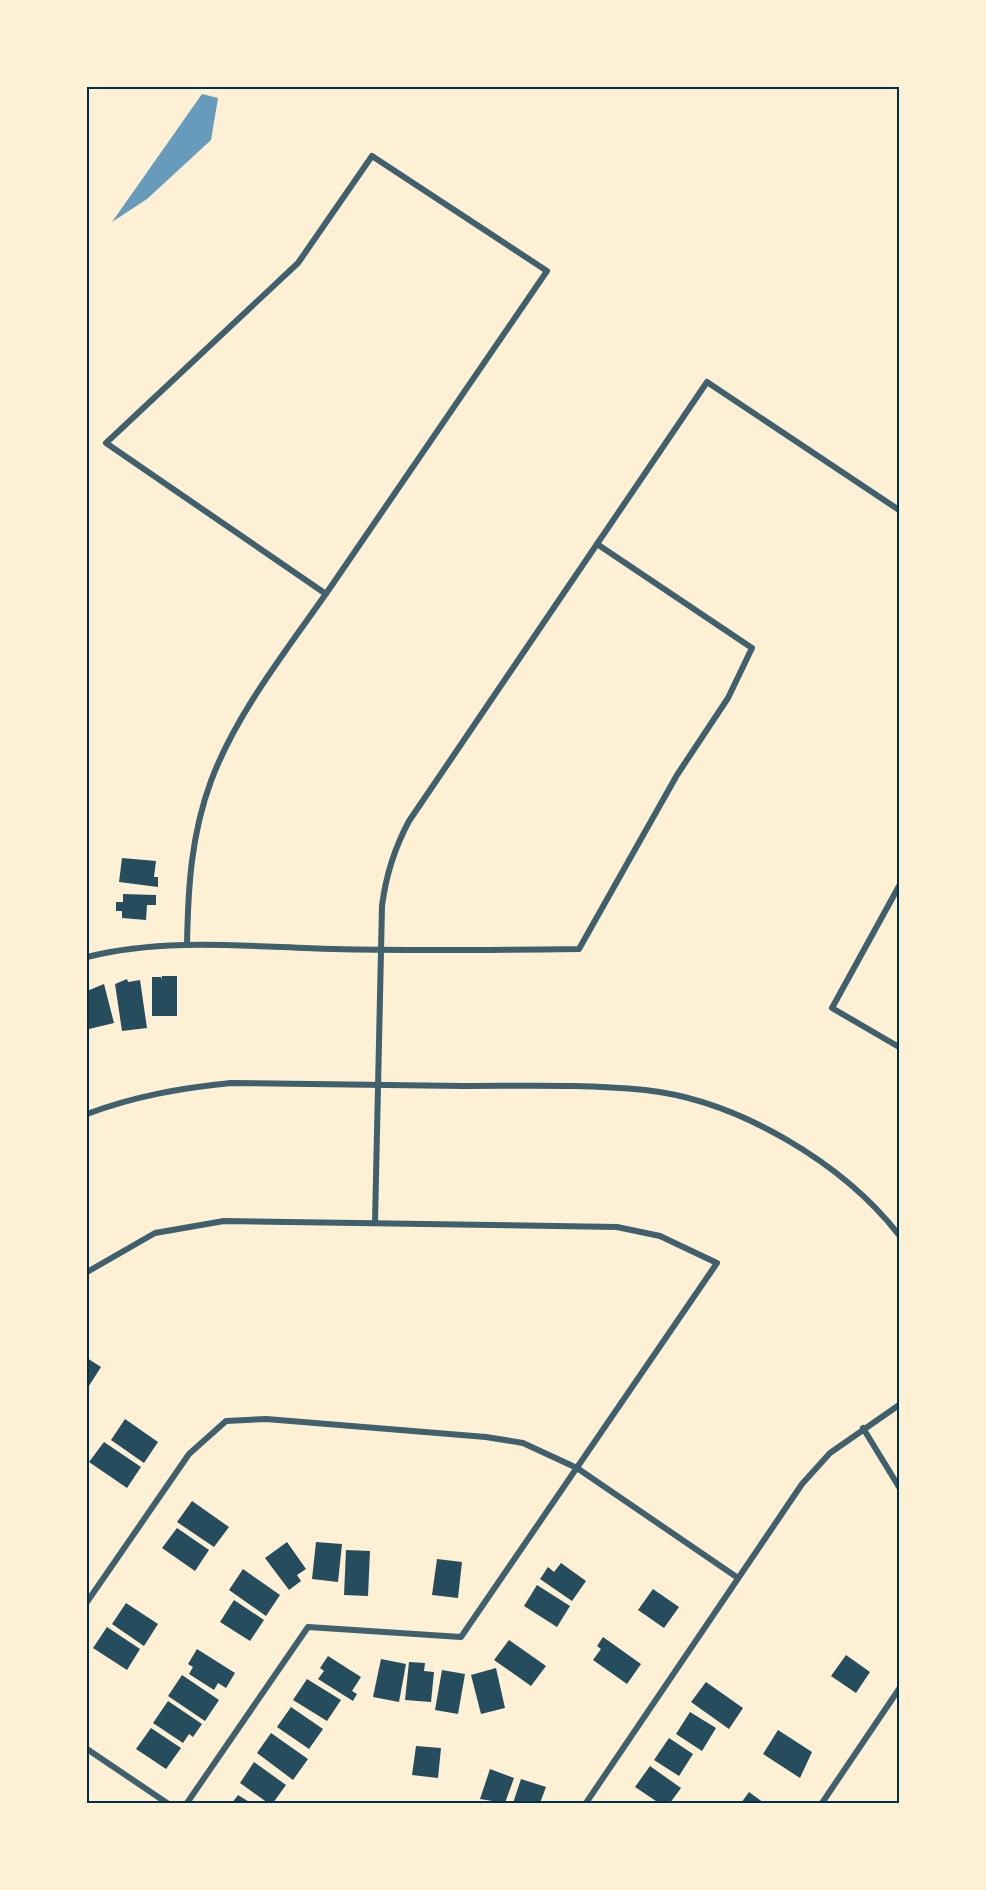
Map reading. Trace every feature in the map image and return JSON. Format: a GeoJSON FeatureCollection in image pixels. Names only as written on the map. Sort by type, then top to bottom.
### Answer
{"type":"FeatureCollection","features":[{"type":"Feature","properties":{"kind":"street"},"geometry":{"type":"LineString","coordinates":[[187,945],[191,859],[211,781],[240,722],[547,271],[372,156],[298,263],[106,443],[326,594]]}},
{"type":"Feature","properties":{"kind":"street"},"geometry":{"type":"LineString","coordinates":[[375,1224],[382,906],[386,876],[393,850],[409,821],[707,382],[899,510]]}},
{"type":"Feature","properties":{"kind":"street"},"geometry":{"type":"LineString","coordinates":[[87,957],[154,946],[187,945],[382,951],[579,949],[677,776],[728,698],[752,648],[597,544]]}},
{"type":"Feature","properties":{"kind":"street"},"geometry":{"type":"LineString","coordinates":[[899,886],[832,1008],[899,1047]]}},
{"type":"Feature","properties":{"kind":"street"},"geometry":{"type":"LineString","coordinates":[[87,1114],[134,1098],[189,1087],[231,1083],[573,1086],[647,1090],[707,1104],[767,1130],[819,1158],[879,1209],[899,1235]]}},
{"type":"Feature","properties":{"kind":"street"},"geometry":{"type":"LineString","coordinates":[[87,1272],[155,1233],[224,1221],[617,1227],[660,1236],[717,1263],[461,1637],[308,1627],[187,1803]]}},
{"type":"Feature","properties":{"kind":"street"},"geometry":{"type":"LineString","coordinates":[[586,1803],[802,1484],[830,1453],[899,1405]]}},
{"type":"Feature","properties":{"kind":"street"},"geometry":{"type":"LineString","coordinates":[[87,1602],[189,1454],[226,1421],[266,1419],[486,1437],[523,1443],[577,1468],[738,1578]]}},
{"type":"Feature","properties":{"kind":"street"},"geometry":{"type":"LineString","coordinates":[[863,1428],[899,1487]]}},
{"type":"Feature","properties":{"kind":"street"},"geometry":{"type":"LineString","coordinates":[[822,1803],[899,1689]]}},
{"type":"Feature","properties":{"kind":"street"},"geometry":{"type":"LineString","coordinates":[[87,1749],[167,1803]]}},
{"type":"Feature","properties":{"kind":"water"},"geometry":{"type":"Polygon","coordinates":[[[202,94],[218,98],[211,140],[147,199],[112,222],[202,94]]]}},
{"type":"Feature","properties":{"kind":"building"},"geometry":{"type":"Polygon","coordinates":[[[122,858],[156,861],[154,877],[158,877],[158,887],[119,882],[122,858]]]}},
{"type":"Feature","properties":{"kind":"building"},"geometry":{"type":"Polygon","coordinates":[[[123,894],[156,895],[156,905],[147,905],[146,920],[122,918],[122,911],[116,911],[116,902],[123,902],[123,894]]]}},
{"type":"Feature","properties":{"kind":"building"},"geometry":{"type":"Polygon","coordinates":[[[162,976],[177,976],[177,1016],[152,1016],[152,977],[161,977],[161,980],[162,976]]]}},
{"type":"Feature","properties":{"kind":"building"},"geometry":{"type":"Polygon","coordinates":[[[127,979],[128,982],[140,980],[147,1028],[122,1031],[115,984],[127,979]]]}},
{"type":"Feature","properties":{"kind":"building"},"geometry":{"type":"Polygon","coordinates":[[[104,984],[114,1023],[89,1029],[87,991],[104,984]]]}},
{"type":"Feature","properties":{"kind":"building"},"geometry":{"type":"Polygon","coordinates":[[[87,1358],[101,1367],[87,1389],[87,1358]]]}},
{"type":"Feature","properties":{"kind":"building"},"geometry":{"type":"Polygon","coordinates":[[[125,1419],[158,1442],[144,1463],[111,1440],[125,1419]]]}},
{"type":"Feature","properties":{"kind":"building"},"geometry":{"type":"Polygon","coordinates":[[[104,1442],[141,1467],[127,1488],[89,1462],[104,1442]]]}},
{"type":"Feature","properties":{"kind":"building"},"geometry":{"type":"Polygon","coordinates":[[[192,1501],[229,1527],[214,1547],[177,1522],[192,1501]]]}},
{"type":"Feature","properties":{"kind":"building"},"geometry":{"type":"Polygon","coordinates":[[[177,1528],[209,1550],[195,1571],[162,1548],[177,1528]]]}},
{"type":"Feature","properties":{"kind":"building"},"geometry":{"type":"Polygon","coordinates":[[[287,1542],[306,1569],[297,1575],[301,1581],[289,1590],[265,1558],[287,1542]]]}},
{"type":"Feature","properties":{"kind":"building"},"geometry":{"type":"Polygon","coordinates":[[[316,1542],[342,1544],[338,1582],[312,1579],[316,1542]]]}},
{"type":"Feature","properties":{"kind":"building"},"geometry":{"type":"Polygon","coordinates":[[[346,1550],[370,1551],[368,1596],[344,1595],[346,1550]]]}},
{"type":"Feature","properties":{"kind":"building"},"geometry":{"type":"Polygon","coordinates":[[[437,1559],[462,1562],[458,1598],[432,1595],[437,1559]]]}},
{"type":"Feature","properties":{"kind":"building"},"geometry":{"type":"Polygon","coordinates":[[[561,1563],[586,1581],[572,1601],[540,1579],[548,1567],[554,1572],[561,1563]]]}},
{"type":"Feature","properties":{"kind":"building"},"geometry":{"type":"Polygon","coordinates":[[[243,1569],[280,1595],[266,1616],[229,1590],[243,1569]]]}},
{"type":"Feature","properties":{"kind":"building"},"geometry":{"type":"Polygon","coordinates":[[[537,1585],[570,1606],[557,1627],[524,1606],[537,1585]]]}},
{"type":"Feature","properties":{"kind":"building"},"geometry":{"type":"Polygon","coordinates":[[[653,1589],[679,1607],[664,1628],[638,1610],[653,1589]]]}},
{"type":"Feature","properties":{"kind":"building"},"geometry":{"type":"Polygon","coordinates":[[[234,1600],[264,1620],[250,1641],[220,1622],[234,1600]]]}},
{"type":"Feature","properties":{"kind":"building"},"geometry":{"type":"Polygon","coordinates":[[[126,1603],[158,1624],[144,1646],[112,1624],[126,1603]]]}},
{"type":"Feature","properties":{"kind":"building"},"geometry":{"type":"Polygon","coordinates":[[[107,1627],[140,1649],[127,1670],[93,1648],[107,1627]]]}},
{"type":"Feature","properties":{"kind":"building"},"geometry":{"type":"Polygon","coordinates":[[[603,1637],[641,1664],[627,1684],[593,1660],[601,1649],[597,1646],[603,1637]]]}},
{"type":"Feature","properties":{"kind":"building"},"geometry":{"type":"Polygon","coordinates":[[[509,1640],[546,1666],[531,1686],[494,1660],[509,1640]]]}},
{"type":"Feature","properties":{"kind":"building"},"geometry":{"type":"Polygon","coordinates":[[[197,1649],[235,1673],[226,1688],[218,1683],[214,1690],[189,1674],[193,1667],[188,1664],[197,1649]]]}},
{"type":"Feature","properties":{"kind":"building"},"geometry":{"type":"Polygon","coordinates":[[[846,1655],[870,1672],[856,1693],[831,1676],[846,1655]]]}},
{"type":"Feature","properties":{"kind":"building"},"geometry":{"type":"Polygon","coordinates":[[[328,1656],[361,1677],[352,1691],[357,1694],[353,1701],[318,1679],[324,1671],[320,1668],[328,1656]]]}},
{"type":"Feature","properties":{"kind":"building"},"geometry":{"type":"Polygon","coordinates":[[[381,1659],[406,1664],[399,1702],[373,1697],[381,1659]]]}},
{"type":"Feature","properties":{"kind":"building"},"geometry":{"type":"Polygon","coordinates":[[[409,1662],[425,1663],[424,1671],[434,1672],[431,1702],[405,1700],[409,1662]]]}},
{"type":"Feature","properties":{"kind":"building"},"geometry":{"type":"Polygon","coordinates":[[[496,1668],[505,1708],[481,1714],[471,1675],[496,1668]]]}},
{"type":"Feature","properties":{"kind":"building"},"geometry":{"type":"Polygon","coordinates":[[[442,1670],[465,1674],[458,1714],[435,1710],[442,1670]]]}},
{"type":"Feature","properties":{"kind":"building"},"geometry":{"type":"Polygon","coordinates":[[[182,1675],[219,1700],[205,1721],[168,1696],[182,1675]]]}},
{"type":"Feature","properties":{"kind":"building"},"geometry":{"type":"Polygon","coordinates":[[[307,1679],[341,1700],[327,1721],[293,1700],[307,1679]]]}},
{"type":"Feature","properties":{"kind":"building"},"geometry":{"type":"Polygon","coordinates":[[[706,1682],[743,1708],[729,1729],[691,1702],[706,1682]]]}},
{"type":"Feature","properties":{"kind":"building"},"geometry":{"type":"Polygon","coordinates":[[[168,1701],[202,1724],[193,1737],[189,1734],[183,1743],[153,1723],[168,1701]]]}},
{"type":"Feature","properties":{"kind":"building"},"geometry":{"type":"Polygon","coordinates":[[[291,1707],[323,1729],[309,1749],[277,1727],[291,1707]]]}},
{"type":"Feature","properties":{"kind":"building"},"geometry":{"type":"Polygon","coordinates":[[[690,1712],[716,1728],[702,1751],[676,1734],[690,1712]]]}},
{"type":"Feature","properties":{"kind":"building"},"geometry":{"type":"Polygon","coordinates":[[[151,1728],[181,1748],[166,1769],[136,1749],[151,1728]]]}},
{"type":"Feature","properties":{"kind":"building"},"geometry":{"type":"Polygon","coordinates":[[[778,1730],[812,1752],[800,1778],[763,1754],[778,1730]]]}},
{"type":"Feature","properties":{"kind":"building"},"geometry":{"type":"Polygon","coordinates":[[[271,1733],[308,1759],[293,1780],[257,1753],[271,1733]]]}},
{"type":"Feature","properties":{"kind":"building"},"geometry":{"type":"Polygon","coordinates":[[[669,1738],[693,1754],[679,1776],[654,1760],[669,1738]]]}},
{"type":"Feature","properties":{"kind":"building"},"geometry":{"type":"Polygon","coordinates":[[[416,1746],[441,1748],[438,1778],[412,1775],[416,1746]]]}},
{"type":"Feature","properties":{"kind":"building"},"geometry":{"type":"Polygon","coordinates":[[[254,1762],[286,1785],[273,1803],[268,1803],[240,1783],[254,1762]]]}},
{"type":"Feature","properties":{"kind":"building"},"geometry":{"type":"Polygon","coordinates":[[[650,1766],[681,1788],[670,1803],[659,1803],[635,1787],[650,1766]]]}},
{"type":"Feature","properties":{"kind":"building"},"geometry":{"type":"Polygon","coordinates":[[[490,1769],[514,1778],[505,1803],[480,1799],[490,1769]]]}},
{"type":"Feature","properties":{"kind":"building"},"geometry":{"type":"Polygon","coordinates":[[[521,1779],[546,1787],[540,1803],[513,1803],[521,1779]]]}},
{"type":"Feature","properties":{"kind":"building"},"geometry":{"type":"Polygon","coordinates":[[[749,1792],[764,1803],[741,1803],[749,1792]]]}},
{"type":"Feature","properties":{"kind":"building"},"geometry":{"type":"Polygon","coordinates":[[[238,1795],[251,1803],[232,1803],[238,1795]]]}}]}
